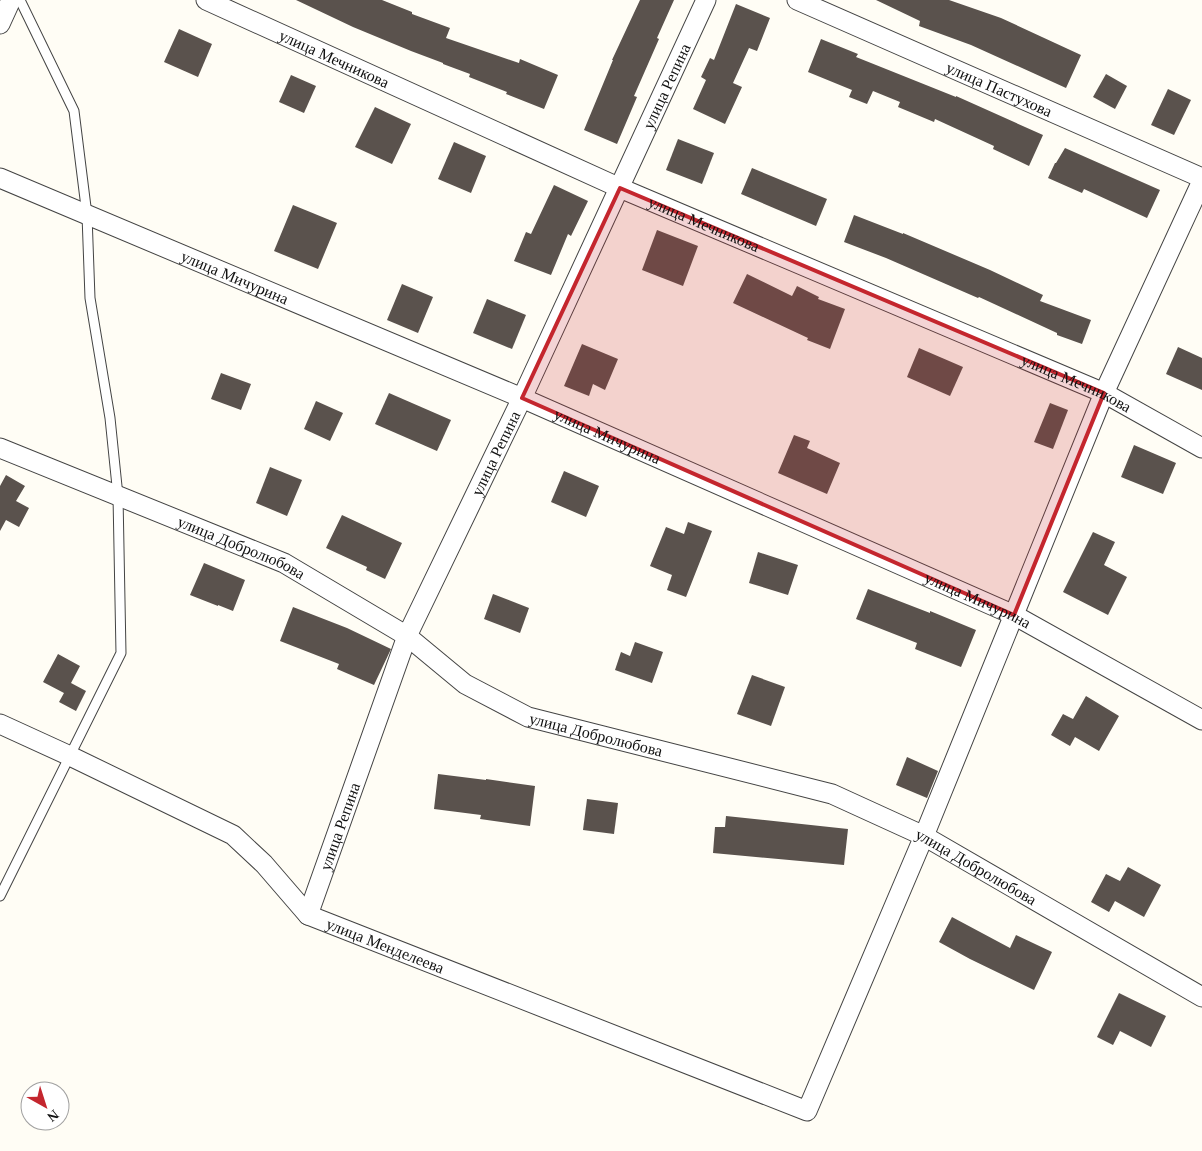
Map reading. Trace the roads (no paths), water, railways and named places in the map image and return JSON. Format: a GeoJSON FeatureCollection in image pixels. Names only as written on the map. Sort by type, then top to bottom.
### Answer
{"type":"FeatureCollection","features":[{"type":"Feature","properties":{"kind":"street"},"geometry":{"type":"LineString","coordinates":[[0,24],[11,0]]}},
{"type":"Feature","properties":{"kind":"street","name":"улица Мечникова"},"geometry":{"type":"LineString","coordinates":[[206,0],[620,188],[1104,393],[1202,448]]}},
{"type":"Feature","properties":{"kind":"street","name":"улица Репина"},"geometry":{"type":"LineString","coordinates":[[308,915],[407,636],[522,398],[706,0]]}},
{"type":"Feature","properties":{"kind":"street","name":"улица Пастухова"},"geometry":{"type":"LineString","coordinates":[[796,0],[1202,179]]}},
{"type":"Feature","properties":{"kind":"street","name":"улица Мичурина"},"geometry":{"type":"LineString","coordinates":[[0,178],[522,398],[1014,616],[1202,720]]}},
{"type":"Feature","properties":{"kind":"street"},"geometry":{"type":"LineString","coordinates":[[924,836],[1104,393],[1202,179]]}},
{"type":"Feature","properties":{"kind":"street","name":"улица Добролюбова"},"geometry":{"type":"LineString","coordinates":[[0,448],[284,563],[407,636],[465,684],[528,717],[832,794],[924,836],[1202,997]]}},
{"type":"Feature","properties":{"kind":"street","name":"улица Менделеева"},"geometry":{"type":"LineString","coordinates":[[0,724],[233,834],[264,864],[308,915],[807,1111],[924,836]]}},
{"type":"Feature","properties":{"kind":"lane"},"geometry":{"type":"LineString","coordinates":[[0,896],[121,653],[118,496],[110,418],[90,298],[86,215],[74,111],[20,0]]}}]}
